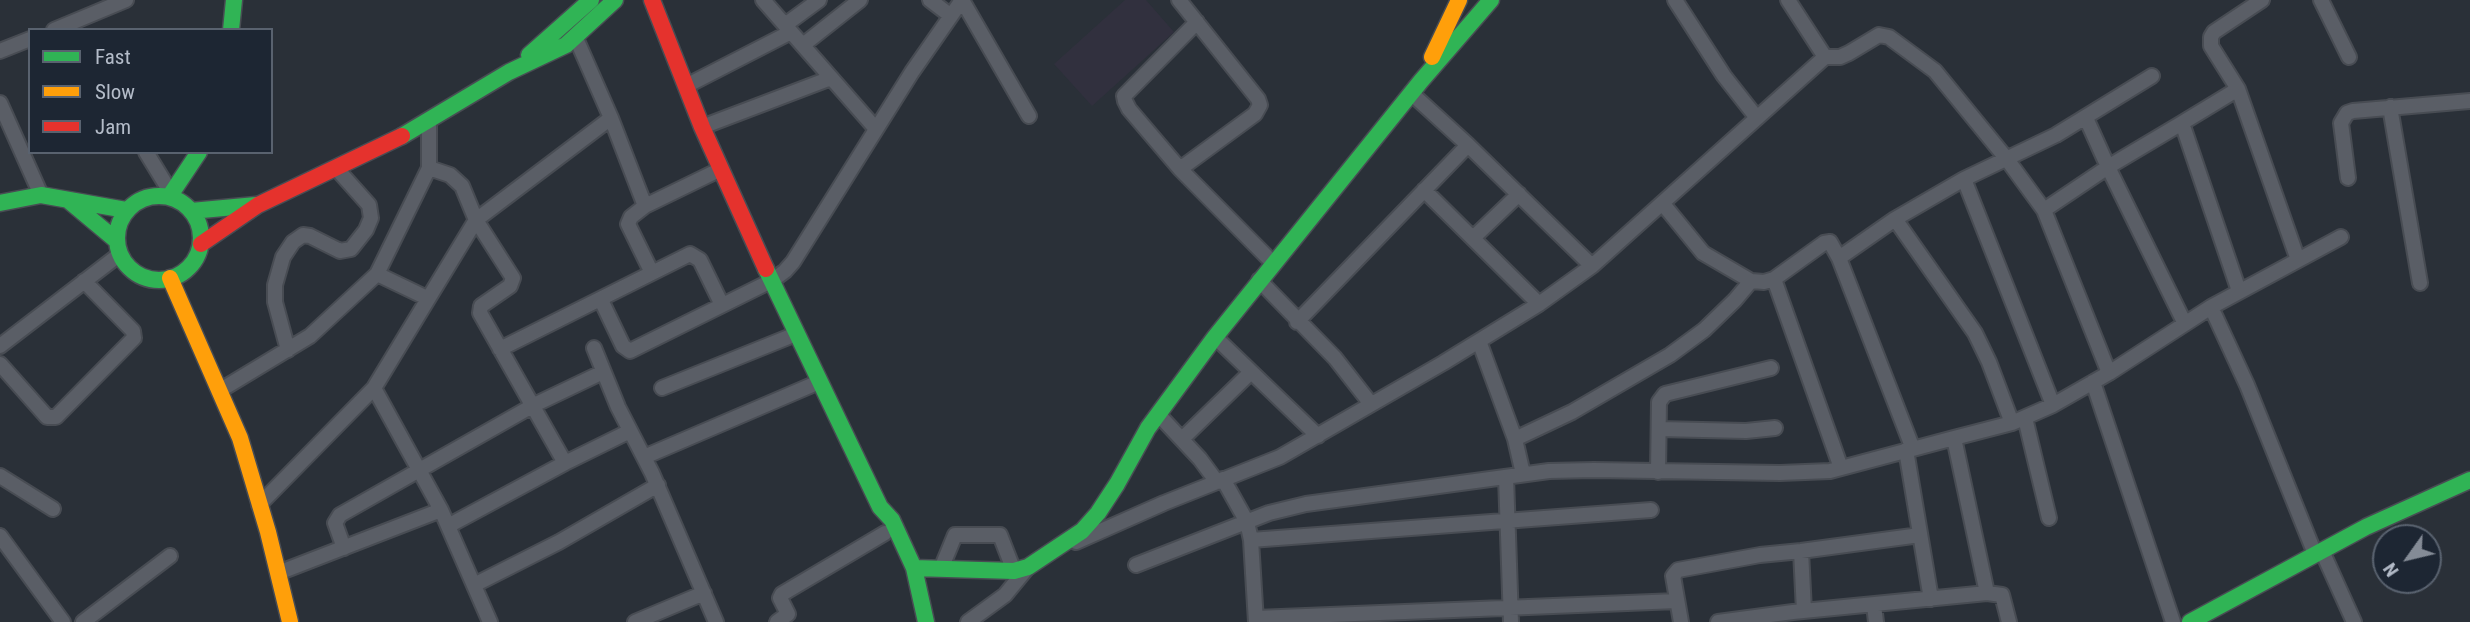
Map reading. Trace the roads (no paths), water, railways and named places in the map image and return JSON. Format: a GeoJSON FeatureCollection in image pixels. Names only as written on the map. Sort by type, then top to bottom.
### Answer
{"type":"FeatureCollection","features":[{"type":"Feature","properties":{"kind":"street"},"geometry":{"type":"LineString","coordinates":[[65,28],[87,24],[106,4],[126,0]]}},
{"type":"Feature","properties":{"kind":"street"},"geometry":{"type":"LineString","coordinates":[[231,28],[234,0]]}},
{"type":"Feature","properties":{"kind":"street"},"geometry":{"type":"LineString","coordinates":[[509,72],[591,0]]}},
{"type":"Feature","properties":{"kind":"street"},"geometry":{"type":"LineString","coordinates":[[66,198],[118,247],[128,266],[142,276],[158,280],[170,278],[189,267],[201,244],[258,205],[429,121],[509,72],[566,45],[615,0]]}},
{"type":"Feature","properties":{"kind":"street"},"geometry":{"type":"LineString","coordinates":[[635,0],[670,45]]}},
{"type":"Feature","properties":{"kind":"street"},"geometry":{"type":"LineString","coordinates":[[652,0],[702,127],[796,334],[880,507],[892,520],[914,568],[926,622]]}},
{"type":"Feature","properties":{"kind":"street"},"geometry":{"type":"LineString","coordinates":[[661,24],[663,0]]}},
{"type":"Feature","properties":{"kind":"street"},"geometry":{"type":"LineString","coordinates":[[763,0],[876,129]]}},
{"type":"Feature","properties":{"kind":"street"},"geometry":{"type":"LineString","coordinates":[[686,86],[788,28],[819,0]]}},
{"type":"Feature","properties":{"kind":"street"},"geometry":{"type":"LineString","coordinates":[[803,45],[860,0]]}},
{"type":"Feature","properties":{"kind":"street"},"geometry":{"type":"LineString","coordinates":[[930,0],[951,16]]}},
{"type":"Feature","properties":{"kind":"street"},"geometry":{"type":"LineString","coordinates":[[601,300],[623,346],[629,351],[773,280],[793,262],[912,72],[962,0],[1029,116]]}},
{"type":"Feature","properties":{"kind":"street"},"geometry":{"type":"LineString","coordinates":[[1416,87],[1459,0]]}},
{"type":"Feature","properties":{"kind":"street"},"geometry":{"type":"LineString","coordinates":[[1052,552],[1082,531],[1098,513],[1158,414],[1215,337],[1416,87],[1491,0]]}},
{"type":"Feature","properties":{"kind":"street"},"geometry":{"type":"LineString","coordinates":[[1675,0],[1724,76],[1757,118]]}},
{"type":"Feature","properties":{"kind":"street"},"geometry":{"type":"LineString","coordinates":[[1788,0],[1825,57]]}},
{"type":"Feature","properties":{"kind":"street"},"geometry":{"type":"LineString","coordinates":[[2262,0],[2214,32],[2211,46],[2238,89],[2298,260]]}},
{"type":"Feature","properties":{"kind":"street"},"geometry":{"type":"LineString","coordinates":[[2321,0],[2348,57]]}},
{"type":"Feature","properties":{"kind":"street"},"geometry":{"type":"LineString","coordinates":[[1180,169],[1255,114],[1260,105],[1184,2]]}},
{"type":"Feature","properties":{"kind":"street"},"geometry":{"type":"LineString","coordinates":[[1197,22],[1124,96],[1129,109],[1180,169],[1273,263]]}},
{"type":"Feature","properties":{"kind":"street"},"geometry":{"type":"LineString","coordinates":[[914,568],[1021,569],[1052,552],[1280,457],[1539,304],[1592,266],[1825,57],[1840,57],[1879,35],[1889,37],[1935,71],[2006,158],[2044,210],[2109,373]]}},
{"type":"Feature","properties":{"kind":"street"},"geometry":{"type":"LineString","coordinates":[[575,36],[645,205]]}},
{"type":"Feature","properties":{"kind":"street"},"geometry":{"type":"LineString","coordinates":[[0,51],[28,40]]}},
{"type":"Feature","properties":{"kind":"street"},"geometry":{"type":"LineString","coordinates":[[1839,258],[1895,219],[1964,179],[2086,118],[2152,76]]}},
{"type":"Feature","properties":{"kind":"street"},"geometry":{"type":"LineString","coordinates":[[702,127],[831,78]]}},
{"type":"Feature","properties":{"kind":"street"},"geometry":{"type":"LineString","coordinates":[[1416,87],[1468,145],[1592,266]]}},
{"type":"Feature","properties":{"kind":"street"},"geometry":{"type":"LineString","coordinates":[[2044,210],[2108,167],[2238,89]]}},
{"type":"Feature","properties":{"kind":"street"},"geometry":{"type":"LineString","coordinates":[[2348,178],[2341,123],[2343,118],[2353,111],[2470,101]]}},
{"type":"Feature","properties":{"kind":"street"},"geometry":{"type":"LineString","coordinates":[[0,103],[41,195]]}},
{"type":"Feature","properties":{"kind":"street"},"geometry":{"type":"LineString","coordinates":[[2390,107],[2420,283]]}},
{"type":"Feature","properties":{"kind":"street"},"geometry":{"type":"LineString","coordinates":[[259,505],[374,388],[476,220],[611,118]]}},
{"type":"Feature","properties":{"kind":"street"},"geometry":{"type":"LineString","coordinates":[[2086,118],[2185,324]]}},
{"type":"Feature","properties":{"kind":"street"},"geometry":{"type":"LineString","coordinates":[[219,391],[321,327],[377,274],[429,168],[429,121]]}},
{"type":"Feature","properties":{"kind":"street"},"geometry":{"type":"LineString","coordinates":[[2182,123],[2239,291]]}},
{"type":"Feature","properties":{"kind":"street"},"geometry":{"type":"LineString","coordinates":[[1297,322],[1468,145]]}},
{"type":"Feature","properties":{"kind":"street"},"geometry":{"type":"LineString","coordinates":[[147,154],[170,195],[184,203],[191,211],[198,223],[201,244]]}},
{"type":"Feature","properties":{"kind":"street"},"geometry":{"type":"LineString","coordinates":[[170,195],[198,154]]}},
{"type":"Feature","properties":{"kind":"street"},"geometry":{"type":"LineString","coordinates":[[288,350],[275,302],[275,285],[283,257],[293,242],[303,235],[341,251],[351,249],[366,230],[371,218],[369,205],[336,168]]}},
{"type":"Feature","properties":{"kind":"street"},"geometry":{"type":"LineString","coordinates":[[429,168],[450,175],[462,186],[476,220],[513,278],[510,286],[483,303],[479,310],[565,463]]}},
{"type":"Feature","properties":{"kind":"street"},"geometry":{"type":"LineString","coordinates":[[652,273],[628,224],[631,217],[645,205],[721,169]]}},
{"type":"Feature","properties":{"kind":"street"},"geometry":{"type":"LineString","coordinates":[[1964,179],[2053,405]]}},
{"type":"Feature","properties":{"kind":"street"},"geometry":{"type":"LineString","coordinates":[[1424,190],[1539,304]]}},
{"type":"Feature","properties":{"kind":"street"},"geometry":{"type":"LineString","coordinates":[[1473,238],[1519,194]]}},
{"type":"Feature","properties":{"kind":"street"},"geometry":{"type":"LineString","coordinates":[[0,203],[41,195],[126,210]]}},
{"type":"Feature","properties":{"kind":"street"},"geometry":{"type":"LineString","coordinates":[[0,346],[84,281],[118,247],[119,224],[126,210],[148,197],[170,195]]}},
{"type":"Feature","properties":{"kind":"street"},"geometry":{"type":"LineString","coordinates":[[1663,204],[1703,253],[1751,281],[1764,282],[1774,279],[1827,242],[1832,245],[1910,450],[1931,599]]}},
{"type":"Feature","properties":{"kind":"street"},"geometry":{"type":"LineString","coordinates":[[191,211],[258,205]]}},
{"type":"Feature","properties":{"kind":"street"},"geometry":{"type":"LineString","coordinates":[[1895,219],[1975,333],[2019,420],[2049,518]]}},
{"type":"Feature","properties":{"kind":"street"},"geometry":{"type":"LineString","coordinates":[[1136,565],[1269,513],[1307,504],[1523,474],[1594,470],[1780,473],[1830,471],[1910,450],[2019,420],[2053,405],[2109,373],[2211,307],[2341,237]]}},
{"type":"Feature","properties":{"kind":"street"},"geometry":{"type":"LineString","coordinates":[[500,349],[690,254],[696,256],[704,267],[722,305]]}},
{"type":"Feature","properties":{"kind":"street"},"geometry":{"type":"LineString","coordinates":[[377,274],[427,298]]}},
{"type":"Feature","properties":{"kind":"street"},"geometry":{"type":"LineString","coordinates":[[170,278],[240,438],[290,622]]}},
{"type":"Feature","properties":{"kind":"street"},"geometry":{"type":"LineString","coordinates":[[1774,279],[1841,468]]}},
{"type":"Feature","properties":{"kind":"street"},"geometry":{"type":"LineString","coordinates":[[1259,280],[1335,358],[1371,404]]}},
{"type":"Feature","properties":{"kind":"street"},"geometry":{"type":"LineString","coordinates":[[0,364],[47,416],[56,417],[134,338],[133,331],[84,281]]}},
{"type":"Feature","properties":{"kind":"street"},"geometry":{"type":"LineString","coordinates":[[1515,439],[1572,412],[1670,355],[1704,330],[1751,281]]}},
{"type":"Feature","properties":{"kind":"street"},"geometry":{"type":"LineString","coordinates":[[2211,307],[2248,385],[2318,553],[2354,622]]}},
{"type":"Feature","properties":{"kind":"street"},"geometry":{"type":"LineString","coordinates":[[662,388],[796,334]]}},
{"type":"Feature","properties":{"kind":"street"},"geometry":{"type":"LineString","coordinates":[[1215,337],[1318,436]]}},
{"type":"Feature","properties":{"kind":"street"},"geometry":{"type":"LineString","coordinates":[[1479,341],[1515,439],[1523,474]]}},
{"type":"Feature","properties":{"kind":"street"},"geometry":{"type":"LineString","coordinates":[[594,348],[716,622]]}},
{"type":"Feature","properties":{"kind":"street"},"geometry":{"type":"LineString","coordinates":[[1658,472],[1659,402],[1669,392],[1771,368]]}},
{"type":"Feature","properties":{"kind":"street"},"geometry":{"type":"LineString","coordinates":[[344,548],[335,523],[337,517],[534,405],[603,372]]}},
{"type":"Feature","properties":{"kind":"street"},"geometry":{"type":"LineString","coordinates":[[1182,439],[1251,372]]}},
{"type":"Feature","properties":{"kind":"street"},"geometry":{"type":"LineString","coordinates":[[644,457],[819,382]]}},
{"type":"Feature","properties":{"kind":"street"},"geometry":{"type":"LineString","coordinates":[[2093,382],[2173,622]]}},
{"type":"Feature","properties":{"kind":"street"},"geometry":{"type":"LineString","coordinates":[[374,388],[441,510],[490,622]]}},
{"type":"Feature","properties":{"kind":"street"},"geometry":{"type":"LineString","coordinates":[[1158,414],[1220,480],[1247,522],[1251,540],[1256,620],[1511,615],[1677,601]]}},
{"type":"Feature","properties":{"kind":"street"},"geometry":{"type":"LineString","coordinates":[[1659,429],[1746,431],[1774,428]]}},
{"type":"Feature","properties":{"kind":"street"},"geometry":{"type":"LineString","coordinates":[[448,526],[630,431]]}},
{"type":"Feature","properties":{"kind":"street"},"geometry":{"type":"LineString","coordinates":[[1954,438],[1987,593]]}},
{"type":"Feature","properties":{"kind":"street"},"geometry":{"type":"LineString","coordinates":[[0,475],[53,509]]}},
{"type":"Feature","properties":{"kind":"street"},"geometry":{"type":"LineString","coordinates":[[1506,477],[1511,615]]}},
{"type":"Feature","properties":{"kind":"street"},"geometry":{"type":"LineString","coordinates":[[2190,622],[2366,527],[2468,481]]}},
{"type":"Feature","properties":{"kind":"street"},"geometry":{"type":"LineString","coordinates":[[474,585],[559,542],[657,485]]}},
{"type":"Feature","properties":{"kind":"street"},"geometry":{"type":"LineString","coordinates":[[880,507],[882,526],[904,572],[916,622]]}},
{"type":"Feature","properties":{"kind":"street"},"geometry":{"type":"LineString","coordinates":[[278,573],[441,510]]}},
{"type":"Feature","properties":{"kind":"street"},"geometry":{"type":"LineString","coordinates":[[1251,540],[1651,510]]}},
{"type":"Feature","properties":{"kind":"street"},"geometry":{"type":"LineString","coordinates":[[777,622],[788,614],[780,597],[782,594],[885,533]]}},
{"type":"Feature","properties":{"kind":"street"},"geometry":{"type":"LineString","coordinates":[[941,569],[955,535],[1000,535],[1021,569]]}},
{"type":"Feature","properties":{"kind":"street"},"geometry":{"type":"LineString","coordinates":[[1681,622],[1673,576],[1678,570],[1760,555],[1920,535]]}},
{"type":"Feature","properties":{"kind":"street"},"geometry":{"type":"LineString","coordinates":[[0,536],[63,622]]}},
{"type":"Feature","properties":{"kind":"street"},"geometry":{"type":"LineString","coordinates":[[1797,615],[1801,551]]}},
{"type":"Feature","properties":{"kind":"street"},"geometry":{"type":"LineString","coordinates":[[83,622],[170,556]]}},
{"type":"Feature","properties":{"kind":"street"},"geometry":{"type":"LineString","coordinates":[[968,622],[1005,595],[1021,569]]}},
{"type":"Feature","properties":{"kind":"street"},"geometry":{"type":"LineString","coordinates":[[635,622],[705,593]]}},
{"type":"Feature","properties":{"kind":"street"},"geometry":{"type":"LineString","coordinates":[[1718,622],[1987,593],[2002,595],[2009,622]]}},
{"type":"Feature","properties":{"kind":"street"},"geometry":{"type":"LineString","coordinates":[[1874,605],[1876,622]]}}]}
